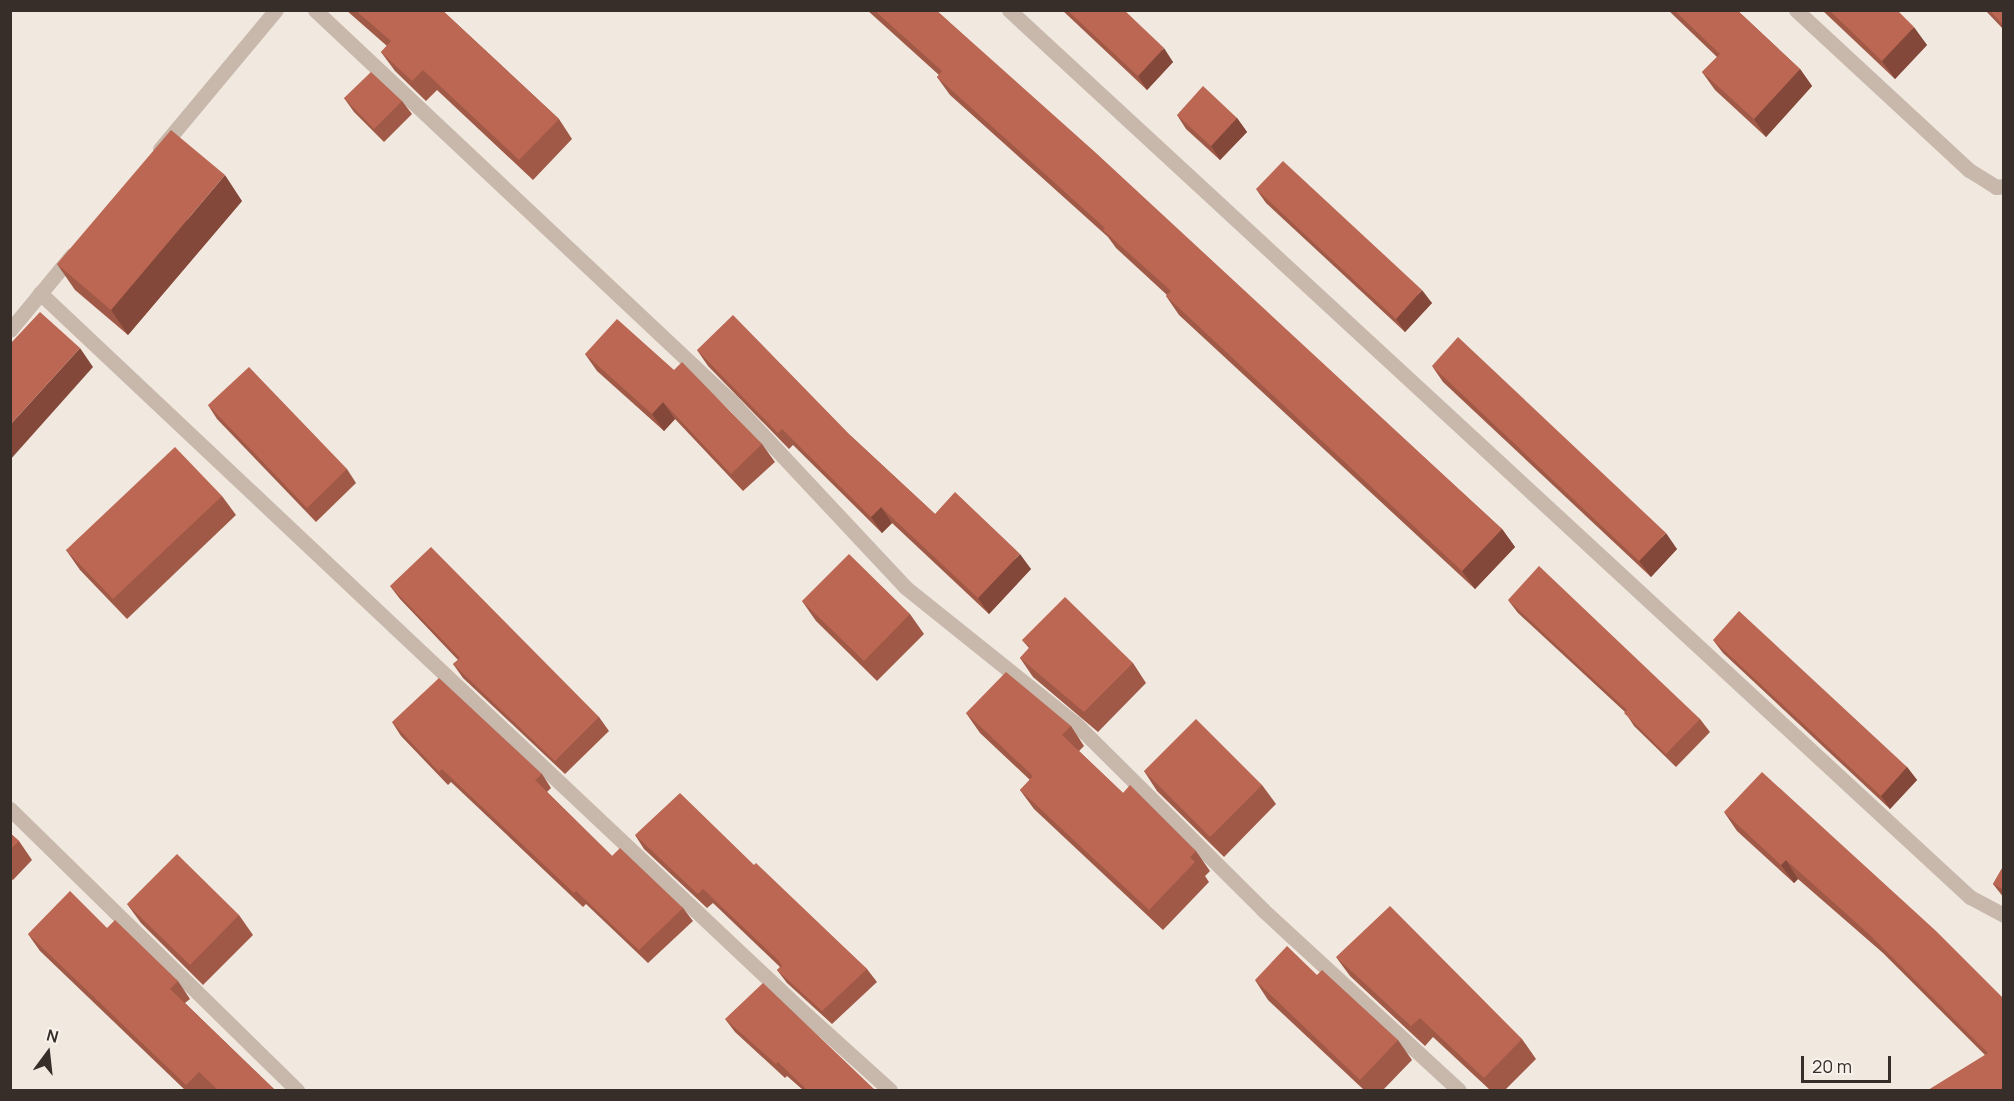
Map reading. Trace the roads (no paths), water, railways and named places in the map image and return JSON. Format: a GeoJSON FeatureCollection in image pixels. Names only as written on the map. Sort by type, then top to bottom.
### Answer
{"type":"FeatureCollection","features":[{"type":"Feature","properties":{"kind":"street"},"geometry":{"type":"LineString","coordinates":[[147,165],[276,10]]}},
{"type":"Feature","properties":{"kind":"street"},"geometry":{"type":"LineString","coordinates":[[315,10],[732,402],[904,587],[1075,723],[1263,910],[1459,1090]]}},
{"type":"Feature","properties":{"kind":"street"},"geometry":{"type":"LineString","coordinates":[[1009,10],[1970,897],[2004,915]]}},
{"type":"Feature","properties":{"kind":"street"},"geometry":{"type":"LineString","coordinates":[[1796,10],[1969,170],[1996,187],[2004,186]]}},
{"type":"Feature","properties":{"kind":"street"},"geometry":{"type":"LineString","coordinates":[[10,330],[78,247]]}},
{"type":"Feature","properties":{"kind":"street"},"geometry":{"type":"LineString","coordinates":[[40,293],[789,999],[890,1090]]}},
{"type":"Feature","properties":{"kind":"street"},"geometry":{"type":"LineString","coordinates":[[10,809],[297,1090]]}}]}
